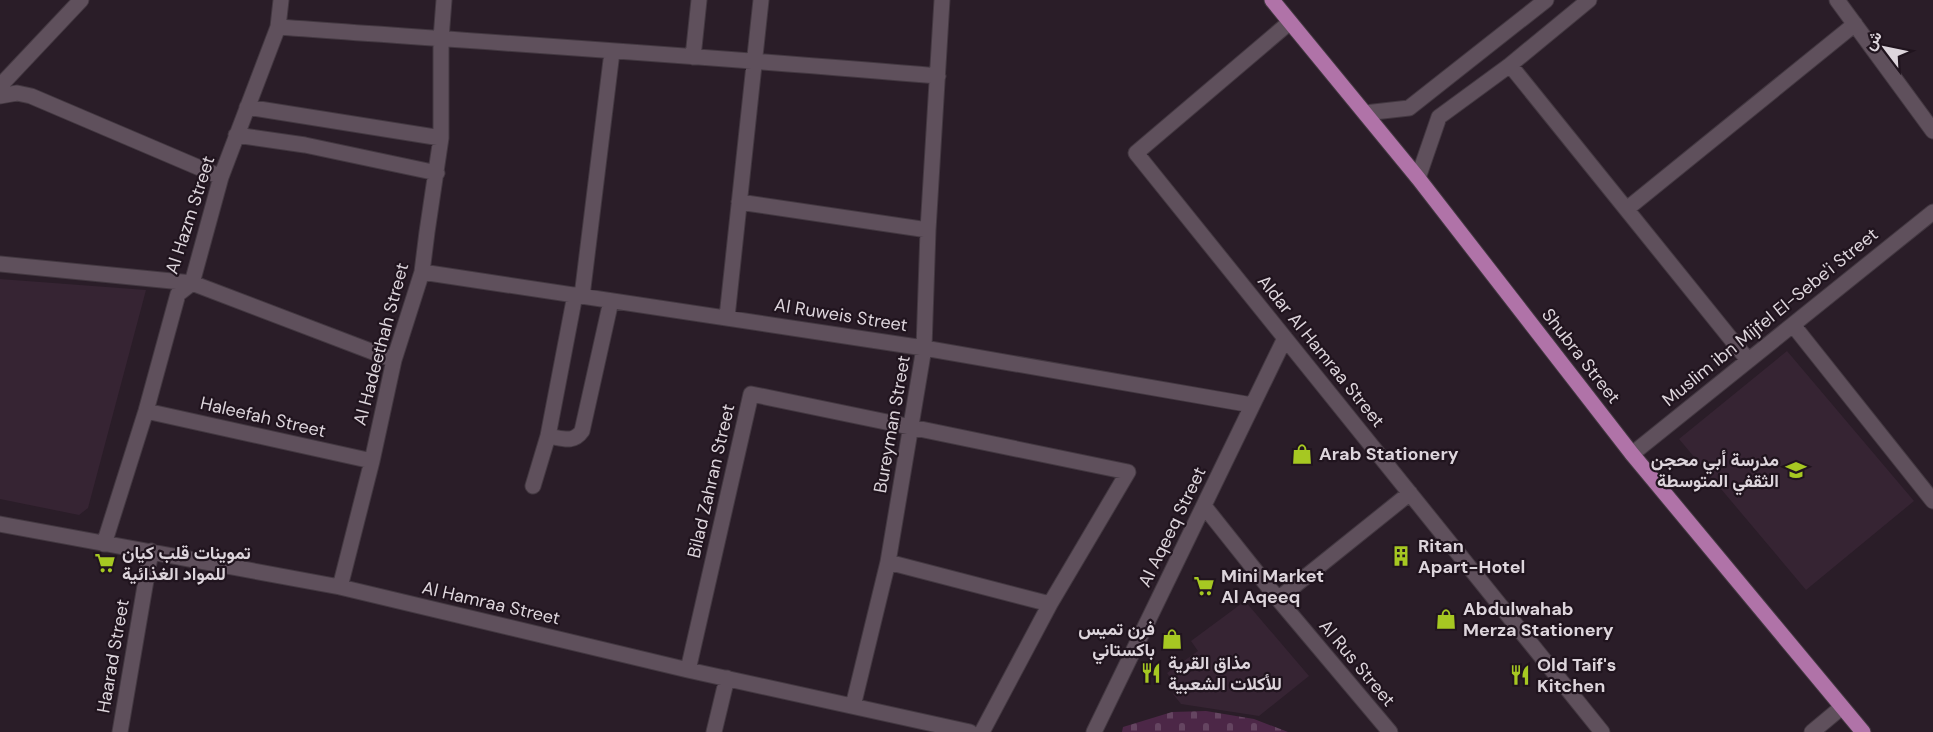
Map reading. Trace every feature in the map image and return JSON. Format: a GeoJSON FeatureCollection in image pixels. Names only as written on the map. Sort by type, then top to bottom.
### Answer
{"type":"FeatureCollection","features":[{"type":"Feature","properties":{"kind":"main road","name":"Shubra Street"},"geometry":{"type":"LineString","coordinates":[[1272,0],[1418,178],[1632,454],[1863,732]]}},
{"type":"Feature","properties":{"kind":"street"},"geometry":{"type":"LineString","coordinates":[[0,86],[81,0]]}},
{"type":"Feature","properties":{"kind":"street","name":"Al Hazm Street"},"geometry":{"type":"LineString","coordinates":[[104,544],[146,411],[178,294],[192,283],[221,177],[278,27],[281,0]]}},
{"type":"Feature","properties":{"kind":"street","name":"Al Hadeethah Street"},"geometry":{"type":"LineString","coordinates":[[340,587],[372,461],[393,360],[423,272],[426,232],[441,138],[441,39],[444,0]]}},
{"type":"Feature","properties":{"kind":"street"},"geometry":{"type":"LineString","coordinates":[[693,57],[699,0]]}},
{"type":"Feature","properties":{"kind":"street"},"geometry":{"type":"LineString","coordinates":[[727,317],[761,0]]}},
{"type":"Feature","properties":{"kind":"street","name":"Bureyman Street"},"geometry":{"type":"LineString","coordinates":[[853,706],[888,562],[924,348],[928,230],[942,0]]}},
{"type":"Feature","properties":{"kind":"street"},"geometry":{"type":"LineString","coordinates":[[1365,112],[1409,108],[1546,0]]}},
{"type":"Feature","properties":{"kind":"street"},"geometry":{"type":"LineString","coordinates":[[1418,178],[1439,117],[1510,65],[1589,0]]}},
{"type":"Feature","properties":{"kind":"street"},"geometry":{"type":"LineString","coordinates":[[1837,0],[1933,131]]}},
{"type":"Feature","properties":{"kind":"street","name":"Aldar Al Hamraa Street"},"geometry":{"type":"LineString","coordinates":[[1290,22],[1136,153],[1602,732]]}},
{"type":"Feature","properties":{"kind":"street"},"geometry":{"type":"LineString","coordinates":[[1628,208],[1855,24]]}},
{"type":"Feature","properties":{"kind":"street"},"geometry":{"type":"LineString","coordinates":[[278,27],[612,52],[754,60],[938,76]]}},
{"type":"Feature","properties":{"kind":"street"},"geometry":{"type":"LineString","coordinates":[[533,486],[548,436],[578,296],[612,52]]}},
{"type":"Feature","properties":{"kind":"street"},"geometry":{"type":"LineString","coordinates":[[1510,65],[1628,208],[1748,360]]}},
{"type":"Feature","properties":{"kind":"street"},"geometry":{"type":"LineString","coordinates":[[0,96],[17,93],[31,96],[221,177]]}},
{"type":"Feature","properties":{"kind":"street"},"geometry":{"type":"LineString","coordinates":[[247,107],[441,138]]}},
{"type":"Feature","properties":{"kind":"street"},"geometry":{"type":"LineString","coordinates":[[236,135],[305,145],[437,173]]}},
{"type":"Feature","properties":{"kind":"street"},"geometry":{"type":"LineString","coordinates":[[739,202],[928,230]]}},
{"type":"Feature","properties":{"kind":"street","name":"Muslim ibn Mijfel El-Sebe'i Street"},"geometry":{"type":"LineString","coordinates":[[1632,454],[1933,212]]}},
{"type":"Feature","properties":{"kind":"street"},"geometry":{"type":"LineString","coordinates":[[0,264],[192,283],[393,360]]}},
{"type":"Feature","properties":{"kind":"street","name":"Al Ruweis Street"},"geometry":{"type":"LineString","coordinates":[[423,272],[924,348],[1252,405]]}},
{"type":"Feature","properties":{"kind":"street"},"geometry":{"type":"LineString","coordinates":[[548,436],[572,440],[577,438],[582,431],[611,301]]}},
{"type":"Feature","properties":{"kind":"street"},"geometry":{"type":"LineString","coordinates":[[1793,325],[1933,501]]}},
{"type":"Feature","properties":{"kind":"street","name":"Al Aqeeq Street"},"geometry":{"type":"LineString","coordinates":[[1094,732],[1285,338]]}},
{"type":"Feature","properties":{"kind":"street","name":"Bilad Zahran Street"},"geometry":{"type":"LineString","coordinates":[[688,670],[751,394],[1128,472],[1050,604]]}},
{"type":"Feature","properties":{"kind":"street","name":"Haleefah Street"},"geometry":{"type":"LineString","coordinates":[[146,411],[372,461]]}},
{"type":"Feature","properties":{"kind":"street"},"geometry":{"type":"LineString","coordinates":[[1278,599],[1410,493]]}},
{"type":"Feature","properties":{"kind":"street","name":"Al Rus Street"},"geometry":{"type":"LineString","coordinates":[[1204,506],[1278,599],[1390,732]]}},
{"type":"Feature","properties":{"kind":"street","name":"Al Hamraa Street"},"geometry":{"type":"LineString","coordinates":[[0,524],[340,587],[688,670],[970,732]]}},
{"type":"Feature","properties":{"kind":"street","name":"Haarad Street"},"geometry":{"type":"LineString","coordinates":[[120,732],[151,551]]}},
{"type":"Feature","properties":{"kind":"street"},"geometry":{"type":"LineString","coordinates":[[888,562],[1050,604],[982,732]]}},
{"type":"Feature","properties":{"kind":"street"},"geometry":{"type":"LineString","coordinates":[[714,732],[727,678]]}},
{"type":"Feature","properties":{"kind":"street"},"geometry":{"type":"LineString","coordinates":[[1812,732],[1842,707]]}},
{"type":"Feature","properties":{"kind":"shaded area"},"geometry":{"type":"Polygon","coordinates":[[[0,279],[146,290],[88,508],[79,515],[0,499],[0,279]]]}},
{"type":"Feature","properties":{"kind":"shaded area","name":"مدرسة أبي محجن الثقفي المتوسطة"},"geometry":{"type":"Polygon","coordinates":[[[1787,351],[1914,501],[1806,590],[1679,439],[1787,351]]]}},
{"type":"Feature","properties":{"kind":"shaded area"},"geometry":{"type":"Polygon","coordinates":[[[1245,601],[1309,676],[1259,716],[1181,704],[1173,694],[1179,689],[1167,673],[1198,651],[1191,641],[1245,601]]]}},
{"type":"Feature","properties":{"kind":"green space"},"geometry":{"type":"Polygon","coordinates":[[[1206,711],[1254,719],[1288,732],[1122,732],[1123,727],[1172,712],[1206,711]]]}},
{"type":"Feature","properties":{"kind":"place","name":"Arab Stationery"},"geometry":{"type":"Point","coordinates":[1302,454]}},
{"type":"Feature","properties":{"kind":"place","name":"مدرسة أبي محجن الثقفي المتوسطة"},"geometry":{"type":"Point","coordinates":[1796,470]}},
{"type":"Feature","properties":{"kind":"place","name":"Ritan Apart-Hotel"},"geometry":{"type":"Point","coordinates":[1401,556]}},
{"type":"Feature","properties":{"kind":"place","name":"تموينات قلب كيان للمواد الغذائية"},"geometry":{"type":"Point","coordinates":[105,563]}},
{"type":"Feature","properties":{"kind":"place","name":"Mini Market Al Aqeeq"},"geometry":{"type":"Point","coordinates":[1204,586]}},
{"type":"Feature","properties":{"kind":"place","name":"Abdulwahab Merza Stationery"},"geometry":{"type":"Point","coordinates":[1446,619]}},
{"type":"Feature","properties":{"kind":"place","name":"فرن تميس باكستاني"},"geometry":{"type":"Point","coordinates":[1172,639]}},
{"type":"Feature","properties":{"kind":"place","name":"مذاق القرية للأكلات الشعبية"},"geometry":{"type":"Point","coordinates":[1151,673]}},
{"type":"Feature","properties":{"kind":"place","name":"Old Taif's Kitchen"},"geometry":{"type":"Point","coordinates":[1520,675]}}]}
